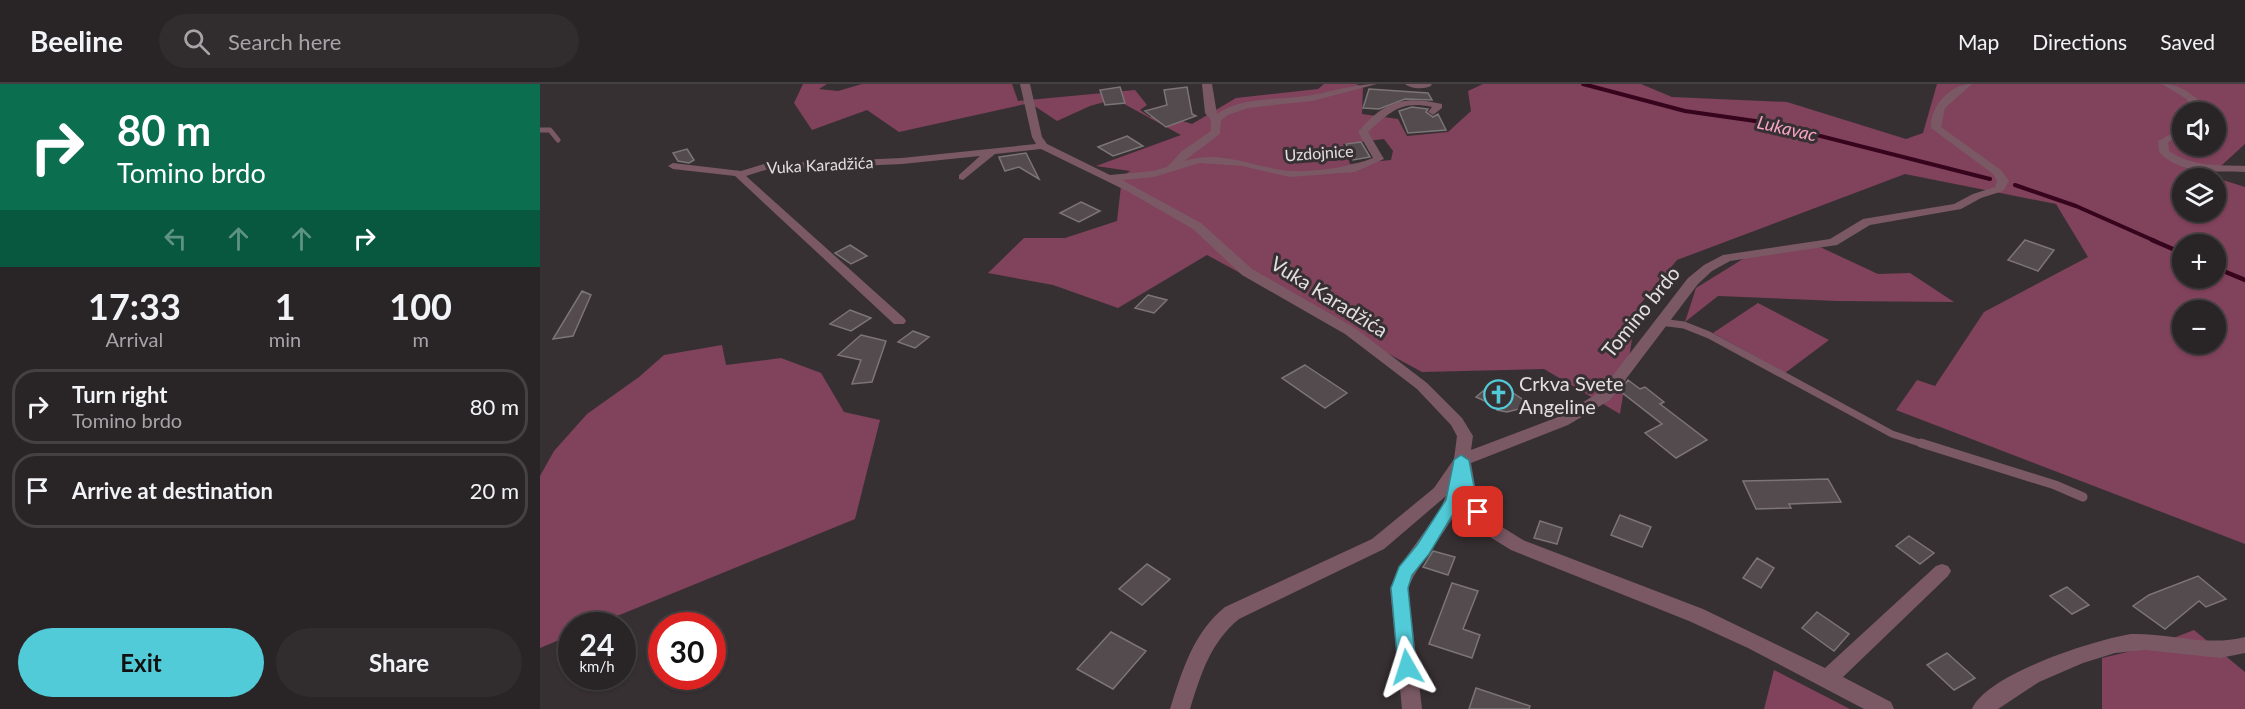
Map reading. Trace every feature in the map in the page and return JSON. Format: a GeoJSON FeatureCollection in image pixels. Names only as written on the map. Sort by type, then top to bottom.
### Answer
{"type":"FeatureCollection","features":[{"type":"Feature","properties":{"kind":"street"},"geometry":{"type":"LineString","coordinates":[[1025,84],[1037,137],[1043,147],[1110,178]]}},
{"type":"Feature","properties":{"kind":"street"},"geometry":{"type":"LineString","coordinates":[[1171,169],[1186,153],[1216,132],[1216,119],[1210,113],[1207,84]]}},
{"type":"Feature","properties":{"kind":"street"},"geometry":{"type":"LineString","coordinates":[[1216,119],[1221,114],[1237,108],[1313,98],[1372,84]]}},
{"type":"Feature","properties":{"kind":"street"},"geometry":{"type":"LineString","coordinates":[[1410,84],[1427,85]]}},
{"type":"Feature","properties":{"kind":"street","name":"Tomino brdo"},"geometry":{"type":"LineString","coordinates":[[1461,460],[1563,421],[1605,396],[1693,281],[1708,268],[1727,258],[1833,242],[1867,222],[1957,207],[1977,196],[1999,189],[2003,181],[1997,172],[1936,128],[1934,118],[1944,101],[1966,84]]}},
{"type":"Feature","properties":{"kind":"street"},"geometry":{"type":"LineString","coordinates":[[2167,84],[2194,102]]}},
{"type":"Feature","properties":{"kind":"street","name":"Uzdojnice"},"geometry":{"type":"LineString","coordinates":[[1110,178],[1154,174],[1199,160],[1242,162],[1290,174],[1354,169],[1378,159],[1363,132],[1394,105],[1416,100],[1439,106],[1433,112]]}},
{"type":"Feature","properties":{"kind":"street"},"geometry":{"type":"LineString","coordinates":[[2172,136],[2163,141],[2164,152],[2169,156],[2199,168],[2245,169]]}},
{"type":"Feature","properties":{"kind":"street","name":"Vuka Karadžića"},"geometry":{"type":"LineString","coordinates":[[898,321],[745,183],[740,177],[742,174],[764,167],[902,160],[1043,147]]}},
{"type":"Feature","properties":{"kind":"street"},"geometry":{"type":"LineString","coordinates":[[963,177],[992,152]]}},
{"type":"Feature","properties":{"kind":"street"},"geometry":{"type":"LineString","coordinates":[[673,166],[742,174]]}},
{"type":"Feature","properties":{"kind":"street","name":"Vuka Karadžića"},"geometry":{"type":"LineString","coordinates":[[1110,178],[1197,226],[1247,272],[1350,331],[1422,386],[1457,422],[1465,436],[1461,460]]}},
{"type":"Feature","properties":{"kind":"street"},"geometry":{"type":"LineString","coordinates":[[1461,460],[1469,498],[1488,527],[1507,539],[1696,615],[1755,642],[1884,709]]}},
{"type":"Feature","properties":{"kind":"street"},"geometry":{"type":"LineString","coordinates":[[1180,709],[1200,649],[1218,622],[1232,613],[1378,544],[1440,492],[1461,460]]}},
{"type":"Feature","properties":{"kind":"street"},"geometry":{"type":"LineString","coordinates":[[1412,709],[1399,588],[1405,572],[1454,501],[1461,460]]}},
{"type":"Feature","properties":{"kind":"street"},"geometry":{"type":"LineString","coordinates":[[1826,680],[1942,571]]}},
{"type":"Feature","properties":{"kind":"street"},"geometry":{"type":"LineString","coordinates":[[1982,709],[2019,682],[2103,646],[2144,642],[2197,649],[2236,648],[2245,645]]}},
{"type":"Feature","properties":{"kind":"lane"},"geometry":{"type":"LineString","coordinates":[[540,130],[550,130],[558,140]]}},
{"type":"Feature","properties":{"kind":"lane"},"geometry":{"type":"LineString","coordinates":[[1660,322],[1684,325],[1709,335],[1892,434],[2055,485],[2083,497]]}},
{"type":"Feature","properties":{"kind":"shaded area"},"geometry":{"type":"Polygon","coordinates":[[[803,84],[827,84],[819,89],[838,91],[862,84],[1012,84],[1018,101],[1135,90],[1147,105],[1140,110],[1150,117],[1169,117],[1192,124],[1236,98],[1318,89],[1324,84],[1356,84],[1363,87],[1362,114],[1398,119],[1407,136],[1448,132],[1471,111],[1468,91],[1483,84],[1641,84],[1672,97],[1787,102],[1906,139],[1923,133],[1937,84],[2245,84],[2245,144],[2219,168],[2172,168],[2172,222],[2226,222],[2226,181],[2245,187],[2245,544],[1896,410],[1917,380],[1935,386],[1984,312],[2088,257],[2056,204],[1905,174],[1677,260],[1637,308],[1620,414],[1544,369],[1422,372],[1207,255],[1118,308],[1053,285],[988,273],[1024,238],[1065,238],[1117,221],[1122,177],[1130,171],[1096,166],[1181,135],[1115,99],[1090,106],[1057,121],[1030,103],[899,132],[867,110],[812,130],[794,103],[803,84]],[[1384,139],[1343,144],[1350,164],[1391,160],[1393,151],[1384,139]]]}},
{"type":"Feature","properties":{"kind":"shaded area"},"geometry":{"type":"Polygon","coordinates":[[[1820,247],[1878,274],[1910,273],[1954,302],[1838,301],[1718,296],[1685,322],[1696,288],[1746,257],[1820,247]]]}},
{"type":"Feature","properties":{"kind":"shaded area"},"geometry":{"type":"Polygon","coordinates":[[[1758,303],[1829,340],[1785,373],[1713,333],[1758,303]]]}},
{"type":"Feature","properties":{"kind":"shaded area"},"geometry":{"type":"Polygon","coordinates":[[[722,345],[726,365],[781,358],[821,373],[844,412],[880,420],[855,519],[627,612],[558,612],[558,640],[540,648],[540,476],[554,451],[587,414],[639,377],[664,355],[722,345]]]}},
{"type":"Feature","properties":{"kind":"shaded area"},"geometry":{"type":"Polygon","coordinates":[[[2194,630],[2245,672],[2245,709],[2102,709],[2102,658],[2153,646],[2194,630]]]}},
{"type":"Feature","properties":{"kind":"shaded area"},"geometry":{"type":"Polygon","coordinates":[[[1774,670],[1850,709],[1764,709],[1774,670]]]}},
{"type":"Feature","properties":{"kind":"building"},"geometry":{"type":"Polygon","coordinates":[[[1120,87],[1125,103],[1105,105],[1100,90],[1120,87]]]}},
{"type":"Feature","properties":{"kind":"building"},"geometry":{"type":"Polygon","coordinates":[[[1187,87],[1192,114],[1196,116],[1166,127],[1145,111],[1167,105],[1164,90],[1187,87]]]}},
{"type":"Feature","properties":{"kind":"building"},"geometry":{"type":"Polygon","coordinates":[[[1369,89],[1428,93],[1432,100],[1405,99],[1379,109],[1363,108],[1369,89]]]}},
{"type":"Feature","properties":{"kind":"building"},"geometry":{"type":"Polygon","coordinates":[[[1412,107],[1428,109],[1426,112],[1433,117],[1438,114],[1446,130],[1408,133],[1399,111],[1412,107]]]}},
{"type":"Feature","properties":{"kind":"building"},"geometry":{"type":"Polygon","coordinates":[[[1127,136],[1143,146],[1113,156],[1098,147],[1127,136]]]}},
{"type":"Feature","properties":{"kind":"building"},"geometry":{"type":"Polygon","coordinates":[[[1361,142],[1370,157],[1353,160],[1346,144],[1361,142]]]}},
{"type":"Feature","properties":{"kind":"building"},"geometry":{"type":"Polygon","coordinates":[[[687,149],[694,160],[689,163],[678,161],[673,153],[687,149]]]}},
{"type":"Feature","properties":{"kind":"building"},"geometry":{"type":"Polygon","coordinates":[[[1026,153],[1039,179],[1019,167],[1005,171],[999,157],[1026,153]]]}},
{"type":"Feature","properties":{"kind":"building"},"geometry":{"type":"Polygon","coordinates":[[[1081,202],[1100,211],[1079,222],[1060,213],[1081,202]]]}},
{"type":"Feature","properties":{"kind":"building"},"geometry":{"type":"Polygon","coordinates":[[[2025,240],[2054,250],[2038,271],[2008,260],[2025,240]]]}},
{"type":"Feature","properties":{"kind":"building"},"geometry":{"type":"Polygon","coordinates":[[[850,245],[867,256],[851,264],[835,253],[850,245]]]}},
{"type":"Feature","properties":{"kind":"building"},"geometry":{"type":"Polygon","coordinates":[[[582,291],[591,295],[573,336],[553,339],[582,291]]]}},
{"type":"Feature","properties":{"kind":"building"},"geometry":{"type":"Polygon","coordinates":[[[1148,295],[1167,300],[1154,313],[1135,308],[1148,295]]]}},
{"type":"Feature","properties":{"kind":"building"},"geometry":{"type":"Polygon","coordinates":[[[850,310],[871,318],[851,331],[830,324],[850,310]]]}},
{"type":"Feature","properties":{"kind":"building"},"geometry":{"type":"Polygon","coordinates":[[[913,331],[929,337],[915,348],[898,342],[913,331]]]}},
{"type":"Feature","properties":{"kind":"building"},"geometry":{"type":"Polygon","coordinates":[[[861,335],[886,341],[872,382],[852,384],[861,360],[838,355],[861,335]]]}},
{"type":"Feature","properties":{"kind":"building"},"geometry":{"type":"Polygon","coordinates":[[[1305,365],[1347,393],[1325,408],[1282,378],[1305,365]]]}},
{"type":"Feature","properties":{"kind":"building"},"geometry":{"type":"Polygon","coordinates":[[[1628,380],[1640,389],[1645,387],[1664,402],[1660,404],[1707,440],[1676,458],[1645,433],[1662,424],[1620,391],[1628,380]]]}},
{"type":"Feature","properties":{"kind":"building","name":"Crkva Svete Angeline"},"geometry":{"type":"Polygon","coordinates":[[[1495,381],[1522,399],[1523,408],[1507,412],[1497,410],[1496,406],[1476,397],[1495,381]]]}},
{"type":"Feature","properties":{"kind":"building"},"geometry":{"type":"Polygon","coordinates":[[[1828,479],[1841,502],[1789,504],[1791,508],[1756,509],[1743,481],[1828,479]]]}},
{"type":"Feature","properties":{"kind":"building"},"geometry":{"type":"Polygon","coordinates":[[[1620,515],[1651,527],[1642,547],[1611,535],[1620,515]]]}},
{"type":"Feature","properties":{"kind":"building"},"geometry":{"type":"Polygon","coordinates":[[[1540,521],[1562,528],[1557,544],[1534,538],[1540,521]]]}},
{"type":"Feature","properties":{"kind":"building"},"geometry":{"type":"Polygon","coordinates":[[[1909,536],[1934,553],[1920,564],[1896,546],[1909,536]]]}},
{"type":"Feature","properties":{"kind":"building"},"geometry":{"type":"Polygon","coordinates":[[[1433,551],[1455,557],[1448,575],[1423,567],[1433,551]]]}},
{"type":"Feature","properties":{"kind":"building"},"geometry":{"type":"Polygon","coordinates":[[[1757,558],[1774,568],[1761,588],[1743,578],[1757,558]]]}},
{"type":"Feature","properties":{"kind":"building"},"geometry":{"type":"Polygon","coordinates":[[[1147,564],[1170,579],[1142,605],[1119,589],[1147,564]]]}},
{"type":"Feature","properties":{"kind":"building"},"geometry":{"type":"Polygon","coordinates":[[[2198,576],[2226,599],[2206,607],[2199,601],[2165,629],[2133,606],[2149,595],[2198,576]]]}},
{"type":"Feature","properties":{"kind":"building"},"geometry":{"type":"Polygon","coordinates":[[[1452,583],[1478,591],[1463,629],[1480,635],[1472,658],[1429,644],[1452,583]]]}},
{"type":"Feature","properties":{"kind":"building"},"geometry":{"type":"Polygon","coordinates":[[[2067,587],[2089,605],[2072,614],[2050,596],[2067,587]]]}},
{"type":"Feature","properties":{"kind":"building"},"geometry":{"type":"Polygon","coordinates":[[[1817,612],[1849,634],[1834,651],[1802,628],[1817,612]]]}},
{"type":"Feature","properties":{"kind":"building"},"geometry":{"type":"Polygon","coordinates":[[[1111,632],[1146,651],[1113,689],[1077,669],[1111,632]]]}},
{"type":"Feature","properties":{"kind":"building"},"geometry":{"type":"Polygon","coordinates":[[[1947,653],[1975,678],[1954,690],[1927,665],[1947,653]]]}},
{"type":"Feature","properties":{"kind":"building"},"geometry":{"type":"Polygon","coordinates":[[[1476,688],[1530,706],[1529,709],[1469,709],[1476,688]]]}},
{"type":"Feature","properties":{"kind":"waterway","name":"Lukavac"},"geometry":{"type":"LineString","coordinates":[[1583,84],[1685,111],[1769,123],[1990,179]]}},
{"type":"Feature","properties":{"kind":"waterway","name":"Lukavac"},"geometry":{"type":"LineString","coordinates":[[2015,185],[2076,206],[2155,241]]}},
{"type":"Feature","properties":{"kind":"waterway","name":"Lukavac"},"geometry":{"type":"LineString","coordinates":[[2152,240],[2172,249]]}},
{"type":"Feature","properties":{"kind":"waterway","name":"Lukavac"},"geometry":{"type":"LineString","coordinates":[[2226,272],[2245,280]]}},
{"type":"Feature","properties":{"kind":"place","name":"Crkva Svete Angeline"},"geometry":{"type":"Point","coordinates":[1498,395]}},
{"type":"Feature","properties":{"kind":"route"},"geometry":{"type":"LineString","coordinates":[[1407,667],[1399,588],[1405,572],[1454,501],[1461,460],[1469,498],[1478,512]]}}]}
